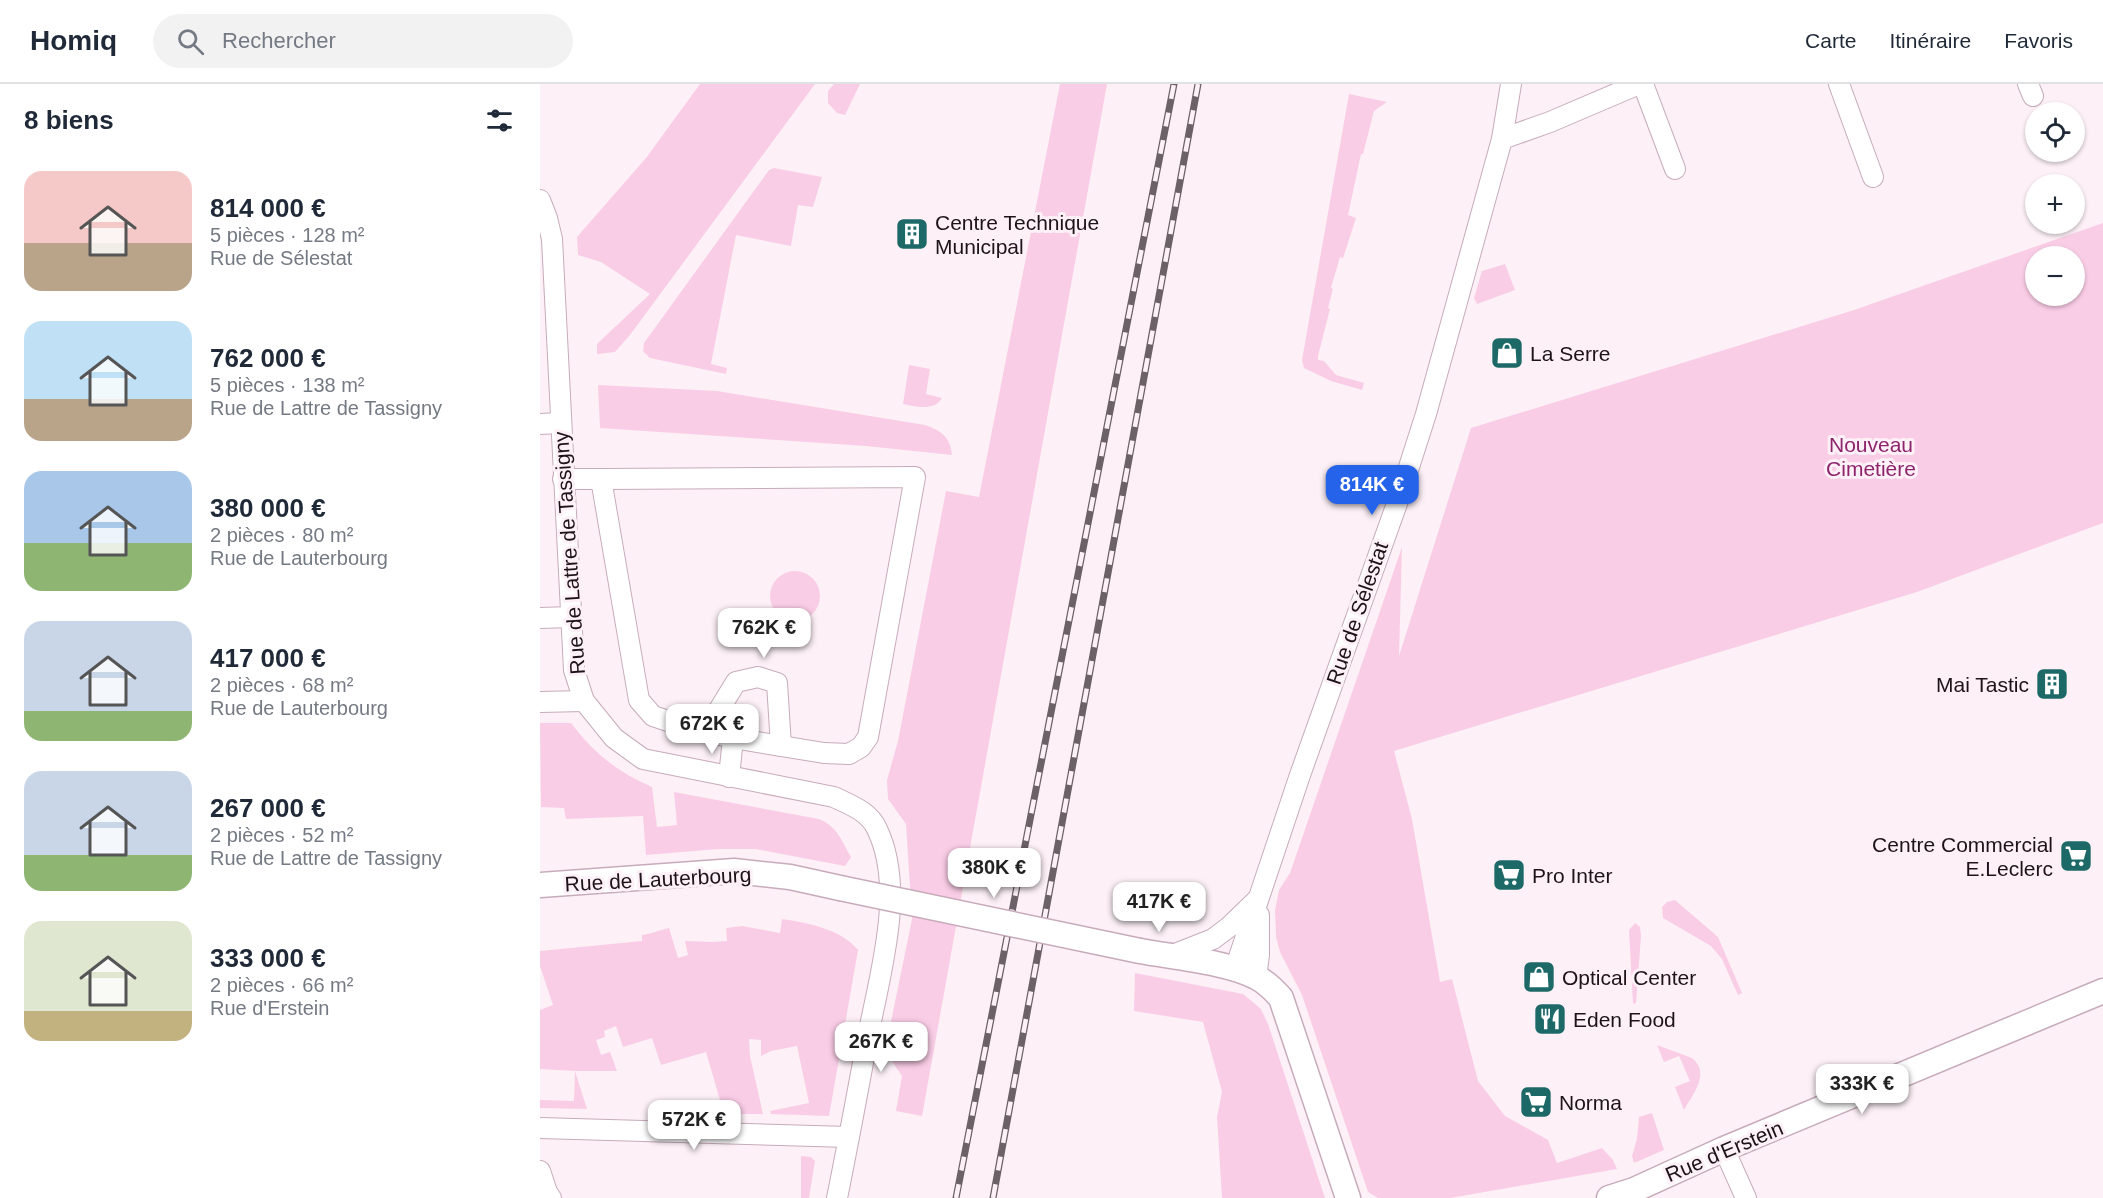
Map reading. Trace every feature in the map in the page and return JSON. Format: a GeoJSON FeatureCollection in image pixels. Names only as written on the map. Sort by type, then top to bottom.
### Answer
{"type":"FeatureCollection","features":[{"type":"Feature","properties":{"kind":"street","name":"Rue de Sélestat"},"geometry":{"type":"LineString","coordinates":[[1245,973],[1259,898],[1414,452],[1502,139],[1511,84]]}},
{"type":"Feature","properties":{"kind":"street"},"geometry":{"type":"LineString","coordinates":[[1502,139],[1550,122],[1639,84]]}},
{"type":"Feature","properties":{"kind":"street"},"geometry":{"type":"LineString","coordinates":[[1643,84],[1675,169]]}},
{"type":"Feature","properties":{"kind":"street"},"geometry":{"type":"LineString","coordinates":[[1839,84],[1873,177]]}},
{"type":"Feature","properties":{"kind":"street","name":"Rue de Lattre de Tassigny"},"geometry":{"type":"LineString","coordinates":[[540,200],[548,218],[552,240],[574,670],[584,701],[614,738],[643,759],[834,797],[860,809],[876,826],[886,851],[890,879],[887,940],[837,1198]]}},
{"type":"Feature","properties":{"kind":"street"},"geometry":{"type":"LineString","coordinates":[[540,424],[560,423]]}},
{"type":"Feature","properties":{"kind":"street"},"geometry":{"type":"LineString","coordinates":[[564,479],[915,477],[868,737],[861,747],[849,754],[824,753],[733,738],[653,716],[639,700],[601,479]]}},
{"type":"Feature","properties":{"kind":"street"},"geometry":{"type":"LineString","coordinates":[[540,618],[571,617]]}},
{"type":"Feature","properties":{"kind":"street"},"geometry":{"type":"LineString","coordinates":[[706,731],[736,682],[758,677],[777,683],[781,746]]}},
{"type":"Feature","properties":{"kind":"street"},"geometry":{"type":"LineString","coordinates":[[540,702],[584,701]]}},
{"type":"Feature","properties":{"kind":"street"},"geometry":{"type":"LineString","coordinates":[[729,777],[733,738]]}},
{"type":"Feature","properties":{"kind":"street","name":"Rue de Lauterbourg"},"geometry":{"type":"LineString","coordinates":[[540,885],[734,871],[790,877],[1245,973]]}},
{"type":"Feature","properties":{"kind":"street","name":"Rue de Sélestat"},"geometry":{"type":"LineString","coordinates":[[1170,956],[1213,939],[1259,898]]}},
{"type":"Feature","properties":{"kind":"street"},"geometry":{"type":"LineString","coordinates":[[1245,973],[1270,986],[1281,998],[1348,1198]]}},
{"type":"Feature","properties":{"kind":"street","name":"Rue d'Erstein"},"geometry":{"type":"LineString","coordinates":[[1609,1198],[2103,991]]}},
{"type":"Feature","properties":{"kind":"street"},"geometry":{"type":"LineString","coordinates":[[540,1128],[849,1137]]}},
{"type":"Feature","properties":{"kind":"street"},"geometry":{"type":"LineString","coordinates":[[1724,1149],[1746,1198]]}},
{"type":"Feature","properties":{"kind":"street"},"geometry":{"type":"LineString","coordinates":[[540,1171],[551,1198]]}},
{"type":"Feature","properties":{"kind":"green space"},"geometry":{"type":"Polygon","coordinates":[[[700,84],[815,84],[630,335],[615,352],[597,354],[597,344],[650,294],[601,262],[578,255],[577,237],[646,158],[700,84]]]}},
{"type":"Feature","properties":{"kind":"green space"},"geometry":{"type":"Polygon","coordinates":[[[834,84],[860,84],[845,115],[837,113],[828,103],[828,91],[834,84]]]}},
{"type":"Feature","properties":{"kind":"green space"},"geometry":{"type":"Polygon","coordinates":[[[1060,84],[1107,84],[922,1116],[896,1111],[902,1076],[885,1051],[912,919],[906,824],[888,799],[887,780],[898,741],[946,491],[979,497],[1060,84]]]}},
{"type":"Feature","properties":{"kind":"green space"},"geometry":{"type":"Polygon","coordinates":[[[1349,94],[1387,102],[1374,111],[1363,154],[1361,154],[1348,215],[1356,218],[1343,258],[1340,257],[1331,288],[1333,289],[1328,308],[1330,309],[1318,360],[1324,361],[1336,375],[1364,383],[1362,390],[1331,381],[1304,368],[1302,360],[1349,94]]]}},
{"type":"Feature","properties":{"kind":"green space"},"geometry":{"type":"Polygon","coordinates":[[[774,168],[822,177],[813,207],[798,205],[791,246],[736,235],[711,364],[727,368],[726,374],[650,358],[643,351],[644,343],[769,170],[774,168]]]}},
{"type":"Feature","properties":{"kind":"green space","name":"Nouveau Cimetière"},"geometry":{"type":"Polygon","coordinates":[[[2103,223],[2103,523],[1917,592],[1394,751],[1412,819],[1440,982],[1452,979],[1478,1081],[1505,1116],[1548,1140],[1557,1163],[1602,1148],[1613,1160],[1617,1169],[1450,1198],[1378,1198],[1368,1192],[1302,995],[1280,952],[1276,937],[1275,910],[1279,890],[1290,873],[1402,547],[1399,656],[1471,428],[1854,310],[2025,250],[2025,306],[2085,306],[2085,246],[2037,246],[2072,234],[2085,234],[2085,229],[2103,223]]]}},
{"type":"Feature","properties":{"kind":"green space"},"geometry":{"type":"Polygon","coordinates":[[[1505,264],[1515,290],[1477,304],[1474,298],[1482,271],[1505,264]]]}},
{"type":"Feature","properties":{"kind":"green space"},"geometry":{"type":"Polygon","coordinates":[[[909,365],[930,369],[926,394],[942,398],[935,405],[925,407],[903,404],[909,365]]]}},
{"type":"Feature","properties":{"kind":"green space"},"geometry":{"type":"Polygon","coordinates":[[[598,385],[717,391],[925,425],[936,429],[947,439],[952,455],[866,446],[600,428],[598,385]]]}},
{"type":"Feature","properties":{"kind":"green space"},"geometry":{"type":"Polygon","coordinates":[[[790,571],[800,571],[813,578],[820,591],[820,601],[813,614],[800,621],[790,621],[781,617],[774,610],[770,601],[770,591],[774,582],[781,575],[790,571]]]}},
{"type":"Feature","properties":{"kind":"green space"},"geometry":{"type":"Polygon","coordinates":[[[540,723],[571,723],[607,761],[652,787],[657,827],[677,825],[674,792],[819,819],[835,830],[851,857],[845,866],[756,849],[718,849],[646,855],[643,816],[566,819],[564,808],[541,807],[540,723]]]}},
{"type":"Feature","properties":{"kind":"green space"},"geometry":{"type":"Polygon","coordinates":[[[1675,900],[1718,937],[1742,993],[1738,995],[1722,959],[1711,946],[1663,918],[1662,907],[1667,902],[1675,900]]]}},
{"type":"Feature","properties":{"kind":"green space"},"geometry":{"type":"Polygon","coordinates":[[[782,919],[813,925],[833,932],[858,950],[829,1116],[771,1114],[770,1111],[809,1103],[797,1046],[771,1051],[761,1056],[761,1040],[749,1039],[750,1056],[763,1114],[724,1114],[706,1052],[661,1065],[652,1038],[623,1047],[616,1026],[604,1031],[605,1037],[596,1040],[601,1055],[610,1052],[617,1071],[540,1069],[540,1010],[553,1005],[540,966],[540,951],[642,941],[642,935],[669,928],[678,958],[688,955],[685,941],[727,941],[726,928],[742,926],[780,933],[782,919]]]}},
{"type":"Feature","properties":{"kind":"green space"},"geometry":{"type":"Polygon","coordinates":[[[1635,923],[1640,927],[1641,936],[1636,1003],[1633,1004],[1629,930],[1635,923]]]}},
{"type":"Feature","properties":{"kind":"green space"},"geometry":{"type":"Polygon","coordinates":[[[1135,973],[1243,994],[1261,1009],[1268,1024],[1325,1198],[1222,1198],[1217,1117],[1222,1092],[1203,1022],[1134,1011],[1135,973]]]}},
{"type":"Feature","properties":{"kind":"green space"},"geometry":{"type":"Polygon","coordinates":[[[1657,1045],[1692,1058],[1700,1070],[1698,1084],[1684,1110],[1675,1087],[1690,1081],[1679,1056],[1664,1062],[1657,1045]]]}},
{"type":"Feature","properties":{"kind":"green space"},"geometry":{"type":"Polygon","coordinates":[[[575,1071],[587,1109],[540,1108],[540,1100],[574,1101],[575,1071]]]}},
{"type":"Feature","properties":{"kind":"green space"},"geometry":{"type":"Polygon","coordinates":[[[1652,1113],[1664,1150],[1634,1163],[1632,1156],[1637,1139],[1639,1117],[1652,1113]]]}},
{"type":"Feature","properties":{"kind":"green space"},"geometry":{"type":"Polygon","coordinates":[[[801,1156],[811,1157],[815,1161],[809,1198],[801,1198],[801,1156]]]}},
{"type":"Feature","properties":{"kind":"railway"},"geometry":{"type":"LineString","coordinates":[[956,1198],[1174,84]]}},
{"type":"Feature","properties":{"kind":"railway"},"geometry":{"type":"LineString","coordinates":[[993,1198],[1198,84]]}},
{"type":"Feature","properties":{"kind":"place","name":"Centre Technique Municipal"},"geometry":{"type":"Point","coordinates":[912,234]}},
{"type":"Feature","properties":{"kind":"place","name":"La Serre"},"geometry":{"type":"Point","coordinates":[1507,353]}},
{"type":"Feature","properties":{"kind":"place","name":"Mai Tastic"},"geometry":{"type":"Point","coordinates":[2052,684]}},
{"type":"Feature","properties":{"kind":"place","name":"Centre Commercial E.Leclerc"},"geometry":{"type":"Point","coordinates":[2076,856]}},
{"type":"Feature","properties":{"kind":"place","name":"Pro Inter"},"geometry":{"type":"Point","coordinates":[1509,875]}},
{"type":"Feature","properties":{"kind":"place","name":"Optical Center"},"geometry":{"type":"Point","coordinates":[1539,977]}},
{"type":"Feature","properties":{"kind":"place","name":"Eden Food"},"geometry":{"type":"Point","coordinates":[1550,1019]}},
{"type":"Feature","properties":{"kind":"place","name":"Norma"},"geometry":{"type":"Point","coordinates":[1536,1102]}}]}
